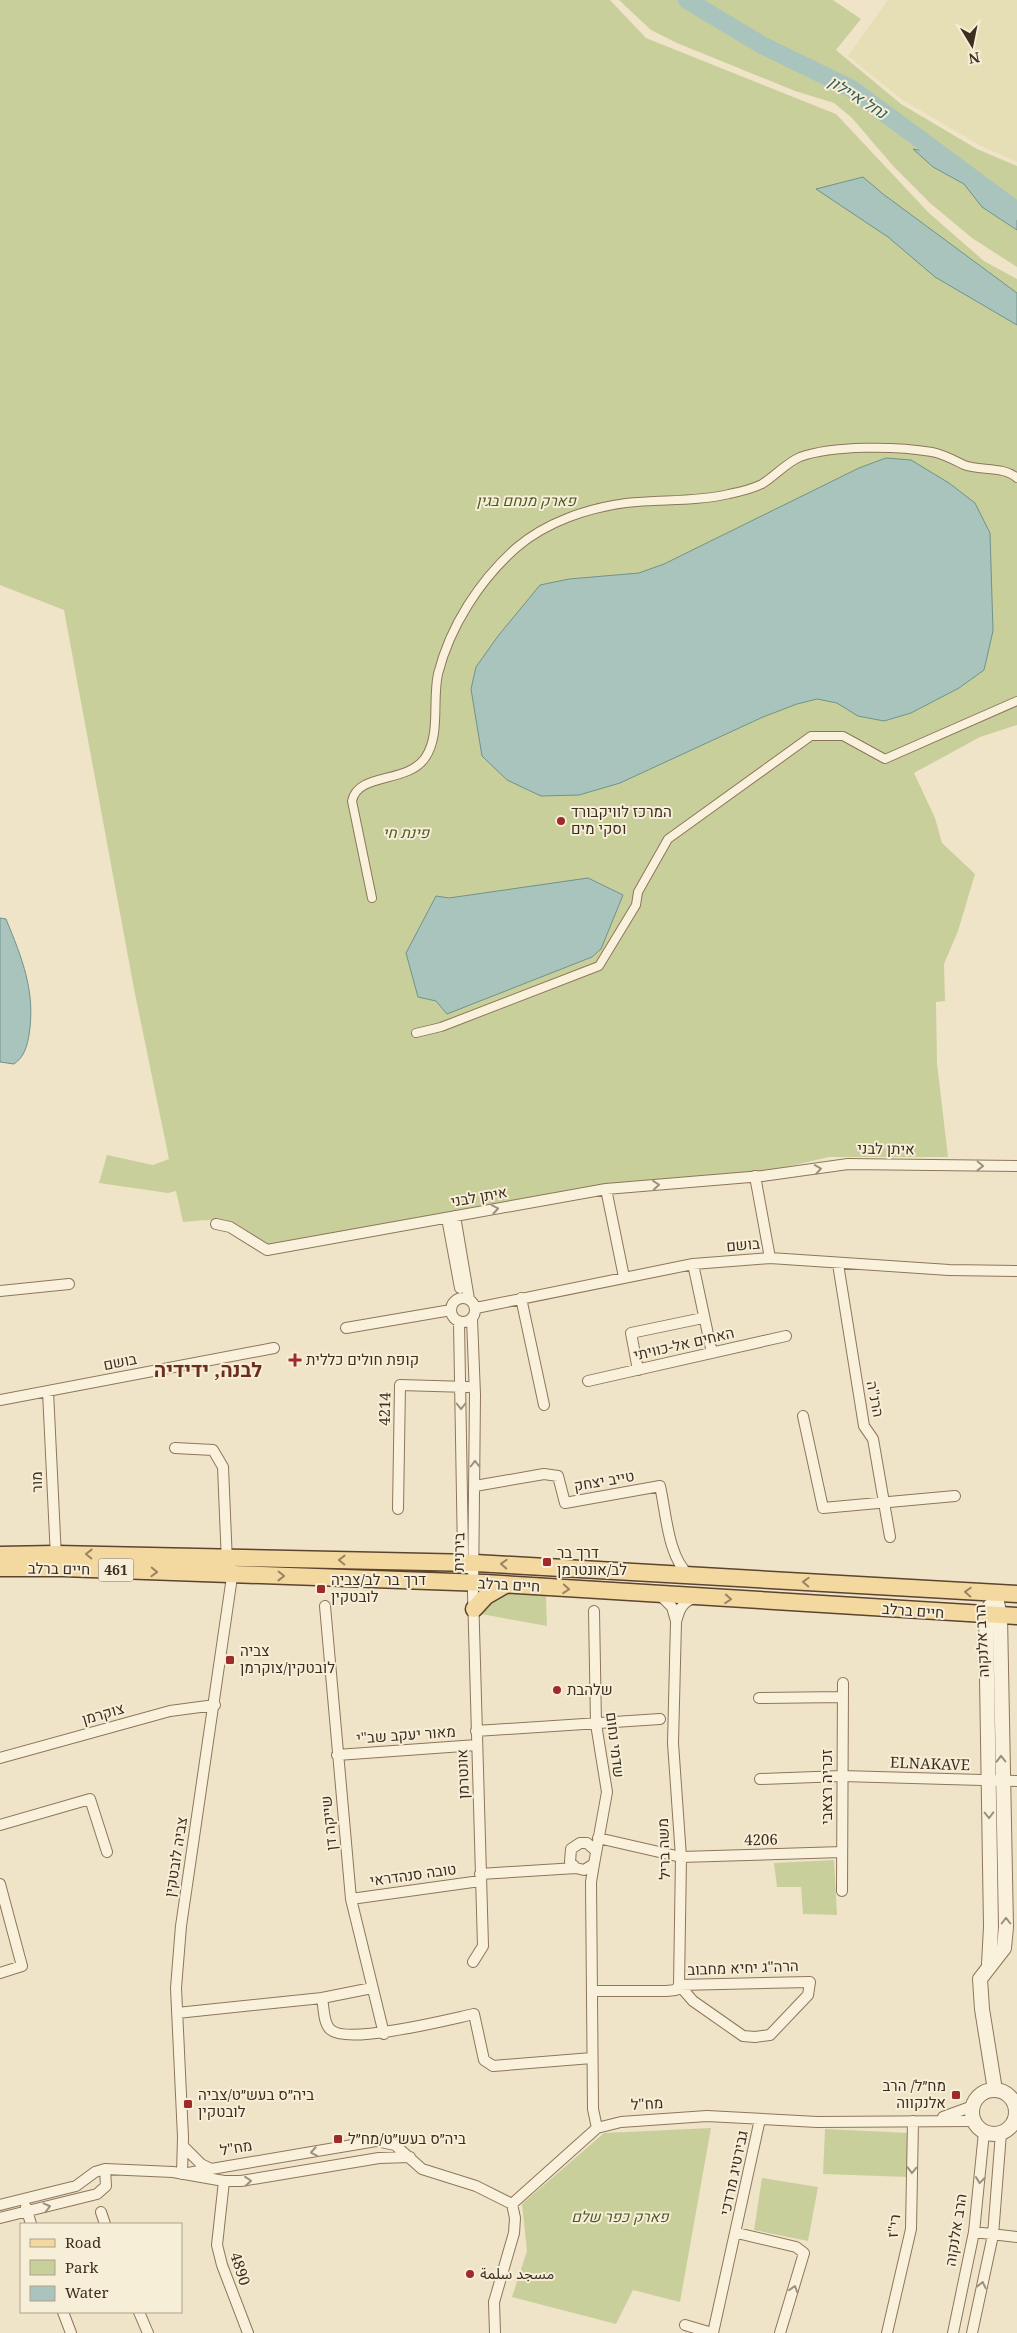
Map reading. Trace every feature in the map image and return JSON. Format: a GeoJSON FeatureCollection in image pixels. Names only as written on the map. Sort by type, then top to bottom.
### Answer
{"type":"FeatureCollection","features":[{"type":"Feature","properties":{"kind":"main road","name":"חיים ברלב"},"geometry":{"type":"LineString","coordinates":[[0,1555],[232,1575],[474,1583],[1017,1616]]}},
{"type":"Feature","properties":{"kind":"main road","name":"חיים ברלב"},"geometry":{"type":"LineString","coordinates":[[0,1568],[59,1561],[230,1557],[470,1562],[1017,1594]]}},
{"type":"Feature","properties":{"kind":"main road"},"geometry":{"type":"LineString","coordinates":[[474,1609],[486,1596],[506,1585]]}},
{"type":"Feature","properties":{"kind":"street"},"geometry":{"type":"LineString","coordinates":[[372,898],[352,801],[354,792],[364,784],[410,772],[424,759],[433,732],[438,674],[453,634],[465,610],[479,589],[517,548],[545,529],[598,508],[627,503],[705,499],[730,494],[760,485],[798,458],[819,451],[883,448],[926,451],[966,466],[994,470],[1017,478]]}},
{"type":"Feature","properties":{"kind":"street"},"geometry":{"type":"LineString","coordinates":[[416,1033],[441,1027],[599,966],[636,905],[638,892],[668,839],[811,736],[843,736],[885,759],[1017,701]]}},
{"type":"Feature","properties":{"kind":"street","name":"איתן לבני"},"geometry":{"type":"LineString","coordinates":[[216,1224],[230,1226],[267,1250],[606,1189],[755,1176],[848,1164],[1017,1166]]}},
{"type":"Feature","properties":{"kind":"street"},"geometry":{"type":"LineString","coordinates":[[755,1176],[770,1258]]}},
{"type":"Feature","properties":{"kind":"street"},"geometry":{"type":"LineString","coordinates":[[606,1189],[624,1277]]}},
{"type":"Feature","properties":{"kind":"street"},"geometry":{"type":"LineString","coordinates":[[451,1217],[465,1299],[476,1308],[472,1319],[466,1322],[459,1322],[452,1316],[451,1310],[455,1301],[465,1299]]}},
{"type":"Feature","properties":{"kind":"street","name":"בושם"},"geometry":{"type":"LineString","coordinates":[[476,1308],[693,1264],[770,1258],[949,1270],[1017,1271]]}},
{"type":"Feature","properties":{"kind":"street"},"geometry":{"type":"LineString","coordinates":[[693,1264],[712,1353]]}},
{"type":"Feature","properties":{"kind":"street","name":"הרנ\"ה"},"geometry":{"type":"LineString","coordinates":[[838,1264],[864,1426],[873,1439],[890,1537]]}},
{"type":"Feature","properties":{"kind":"street"},"geometry":{"type":"LineString","coordinates":[[0,1290],[69,1284]]}},
{"type":"Feature","properties":{"kind":"street"},"geometry":{"type":"LineString","coordinates":[[520,1298],[544,1405]]}},
{"type":"Feature","properties":{"kind":"street"},"geometry":{"type":"LineString","coordinates":[[346,1328],[451,1310]]}},
{"type":"Feature","properties":{"kind":"street"},"geometry":{"type":"LineString","coordinates":[[638,1370],[631,1333],[703,1318]]}},
{"type":"Feature","properties":{"kind":"street","name":"בירנית"},"geometry":{"type":"LineString","coordinates":[[470,1562],[475,1486],[475,1387],[472,1319]]}},
{"type":"Feature","properties":{"kind":"street","name":"בירנית"},"geometry":{"type":"LineString","coordinates":[[459,1322],[470,1562],[474,1583]]}},
{"type":"Feature","properties":{"kind":"street","name":"האחים אל-כוויתי"},"geometry":{"type":"LineString","coordinates":[[588,1381],[786,1336]]}},
{"type":"Feature","properties":{"kind":"street","name":"בושם"},"geometry":{"type":"LineString","coordinates":[[0,1400],[274,1348]]}},
{"type":"Feature","properties":{"kind":"street","name":"4214"},"geometry":{"type":"LineString","coordinates":[[398,1509],[400,1385],[475,1387]]}},
{"type":"Feature","properties":{"kind":"street","name":"מור"},"geometry":{"type":"LineString","coordinates":[[48,1391],[59,1561]]}},
{"type":"Feature","properties":{"kind":"street"},"geometry":{"type":"LineString","coordinates":[[804,1416],[823,1508],[845,1508],[884,1502],[889,1504],[955,1496]]}},
{"type":"Feature","properties":{"kind":"street","name":"צביה לובטקין"},"geometry":{"type":"LineString","coordinates":[[175,1448],[213,1450],[223,1467],[232,1575],[215,1705],[181,1926],[177,2013],[183,2146],[182,2174]]}},
{"type":"Feature","properties":{"kind":"street","name":"טייב יצחק"},"geometry":{"type":"LineString","coordinates":[[475,1486],[544,1474],[558,1476],[565,1504],[660,1486],[675,1556],[680,1567],[690,1575]]}},
{"type":"Feature","properties":{"kind":"street"},"geometry":{"type":"LineString","coordinates":[[664,1574],[672,1564],[675,1556]]}},
{"type":"Feature","properties":{"kind":"street","name":"אונטרמן"},"geometry":{"type":"LineString","coordinates":[[474,1583],[476,1731],[483,1946],[474,1962]]}},
{"type":"Feature","properties":{"kind":"street","name":"הרב אלנקוה"},"geometry":{"type":"LineString","coordinates":[[995,1593],[993,1616],[995,1781],[1006,1927],[1004,1948],[989,1964],[980,1979],[982,2008],[995,2090]]}},
{"type":"Feature","properties":{"kind":"street","name":"משה בריל"},"geometry":{"type":"LineString","coordinates":[[660,1595],[672,1607],[676,1622],[673,1743],[681,1857],[679,1985]]}},
{"type":"Feature","properties":{"kind":"street","name":"משה בריל"},"geometry":{"type":"LineString","coordinates":[[676,1622],[683,1604],[698,1596]]}},
{"type":"Feature","properties":{"kind":"street","name":"שייקה דן"},"geometry":{"type":"LineString","coordinates":[[325,1606],[351,1899],[384,2034]]}},
{"type":"Feature","properties":{"kind":"street","name":"שדמי נחום"},"geometry":{"type":"LineString","coordinates":[[594,1611],[596,1724],[607,1792],[591,1882],[593,2109],[597,2128]]}},
{"type":"Feature","properties":{"kind":"street","name":"זכריה רצאבי"},"geometry":{"type":"LineString","coordinates":[[842,1891],[843,1683]]}},
{"type":"Feature","properties":{"kind":"street"},"geometry":{"type":"LineString","coordinates":[[760,1698],[843,1697]]}},
{"type":"Feature","properties":{"kind":"street","name":"צוקרמן"},"geometry":{"type":"LineString","coordinates":[[0,1758],[170,1711],[215,1705]]}},
{"type":"Feature","properties":{"kind":"street","name":"מאור יעקב שב\"י"},"geometry":{"type":"LineString","coordinates":[[476,1731],[660,1719]]}},
{"type":"Feature","properties":{"kind":"street","name":"מאור יעקב שב\"י"},"geometry":{"type":"LineString","coordinates":[[337,1755],[477,1745]]}},
{"type":"Feature","properties":{"kind":"street"},"geometry":{"type":"LineString","coordinates":[[760,1779],[842,1776]]}},
{"type":"Feature","properties":{"kind":"street","name":"ELNAKAVE"},"geometry":{"type":"LineString","coordinates":[[842,1776],[1017,1781]]}},
{"type":"Feature","properties":{"kind":"street"},"geometry":{"type":"LineString","coordinates":[[0,1825],[90,1799],[107,1852]]}},
{"type":"Feature","properties":{"kind":"street","name":"4206"},"geometry":{"type":"LineString","coordinates":[[598,1838],[681,1857],[842,1852]]}},
{"type":"Feature","properties":{"kind":"street"},"geometry":{"type":"LineString","coordinates":[[594,1864],[584,1870],[576,1868],[570,1862],[569,1854],[574,1846],[587,1843],[596,1851]]}},
{"type":"Feature","properties":{"kind":"street","name":"טובה סנהדראי"},"geometry":{"type":"LineString","coordinates":[[351,1899],[480,1878],[576,1868]]}},
{"type":"Feature","properties":{"kind":"street"},"geometry":{"type":"LineString","coordinates":[[0,1884],[22,1966],[0,1973]]}},
{"type":"Feature","properties":{"kind":"street","name":"הרה\"ג יחיא מחבוב"},"geometry":{"type":"LineString","coordinates":[[810,1982],[808,1995],[770,2035],[755,2037],[743,2036],[692,2001],[679,1985],[810,1982]]}},
{"type":"Feature","properties":{"kind":"street"},"geometry":{"type":"LineString","coordinates":[[592,1991],[666,1991],[676,1990],[679,1985]]}},
{"type":"Feature","properties":{"kind":"street"},"geometry":{"type":"LineString","coordinates":[[177,2013],[322,1998],[372,1988]]}},
{"type":"Feature","properties":{"kind":"street"},"geometry":{"type":"LineString","coordinates":[[322,1998],[326,2022],[331,2030],[338,2034],[384,2034],[474,2014],[484,2060],[494,2066],[592,2058]]}},
{"type":"Feature","properties":{"kind":"street"},"geometry":{"type":"LineString","coordinates":[[995,2090],[1010,2096],[1016,2105],[1015,2123],[1001,2133],[984,2132],[974,2121],[973,2106],[981,2094],[995,2090]]}},
{"type":"Feature","properties":{"kind":"street","name":"מח\"ל"},"geometry":{"type":"LineString","coordinates":[[928,2121],[973,2106]]}},
{"type":"Feature","properties":{"kind":"street","name":"מח\"ל"},"geometry":{"type":"LineString","coordinates":[[182,2174],[376,2141],[395,2144],[422,2169],[476,2186],[512,2204],[597,2128],[621,2122],[706,2116],[817,2122],[974,2121]]}},
{"type":"Feature","properties":{"kind":"street","name":"גבירטיג מרדכי"},"geometry":{"type":"LineString","coordinates":[[712,2333],[737,2233],[760,2119]]}},
{"type":"Feature","properties":{"kind":"street","name":"רי\"ז"},"geometry":{"type":"LineString","coordinates":[[887,2333],[911,2229],[913,2121]]}},
{"type":"Feature","properties":{"kind":"street","name":"הרב אלנקוה"},"geometry":{"type":"LineString","coordinates":[[953,2333],[974,2232],[984,2132]]}},
{"type":"Feature","properties":{"kind":"street"},"geometry":{"type":"LineString","coordinates":[[972,2333],[993,2235],[1001,2133]]}},
{"type":"Feature","properties":{"kind":"street"},"geometry":{"type":"LineString","coordinates":[[183,2146],[201,2164],[211,2169]]}},
{"type":"Feature","properties":{"kind":"street","name":"מח\"ל"},"geometry":{"type":"LineString","coordinates":[[106,2169],[182,2174],[224,2181],[256,2180],[393,2156],[410,2157]]}},
{"type":"Feature","properties":{"kind":"street"},"geometry":{"type":"LineString","coordinates":[[0,2205],[76,2186],[95,2172],[106,2169],[106,2186],[97,2194],[0,2218]]}},
{"type":"Feature","properties":{"kind":"street","name":"4890"},"geometry":{"type":"LineString","coordinates":[[224,2181],[216,2245],[231,2292],[248,2333]]}},
{"type":"Feature","properties":{"kind":"street"},"geometry":{"type":"LineString","coordinates":[[23,2199],[31,2223]]}},
{"type":"Feature","properties":{"kind":"street"},"geometry":{"type":"LineString","coordinates":[[495,2333],[494,2302],[514,2233],[515,2218],[512,2204]]}},
{"type":"Feature","properties":{"kind":"street"},"geometry":{"type":"LineString","coordinates":[[101,2212],[105,2223]]}},
{"type":"Feature","properties":{"kind":"street"},"geometry":{"type":"LineString","coordinates":[[974,2232],[1017,2237]]}},
{"type":"Feature","properties":{"kind":"street","name":"גבירטיג מרדכי"},"geometry":{"type":"LineString","coordinates":[[737,2233],[796,2247],[804,2253],[780,2333]]}},
{"type":"Feature","properties":{"kind":"street"},"geometry":{"type":"LineString","coordinates":[[63,2313],[71,2333]]}},
{"type":"Feature","properties":{"kind":"street"},"geometry":{"type":"LineString","coordinates":[[139,2313],[148,2333]]}},
{"type":"Feature","properties":{"kind":"street"},"geometry":{"type":"LineString","coordinates":[[685,2325],[712,2333]]}},
{"type":"Feature","properties":{"kind":"shaded area"},"geometry":{"type":"Polygon","coordinates":[[[888,0],[1017,0],[1017,162],[979,145],[903,100],[848,56],[888,0]]]}},
{"type":"Feature","properties":{"kind":"green space","name":"פארק מנחם בגין"},"geometry":{"type":"Polygon","coordinates":[[[0,0],[610,0],[646,38],[836,114],[929,213],[984,261],[1017,279],[1017,725],[980,737],[914,773],[935,818],[942,843],[975,874],[958,931],[944,964],[945,1001],[936,1002],[937,1063],[948,1157],[829,1157],[755,1174],[607,1185],[267,1246],[246,1229],[228,1222],[209,1220],[183,1222],[176,1191],[168,1193],[99,1183],[107,1155],[153,1165],[169,1159],[134,989],[64,610],[0,585],[0,0]]]}},
{"type":"Feature","properties":{"kind":"green space"},"geometry":{"type":"Polygon","coordinates":[[[619,0],[833,0],[861,19],[836,50],[901,104],[977,149],[1017,166],[1017,267],[972,238],[930,203],[894,167],[852,118],[834,103],[795,91],[677,43],[651,30],[619,0]]]}},
{"type":"Feature","properties":{"kind":"green space"},"geometry":{"type":"Polygon","coordinates":[[[510,1593],[546,1596],[547,1626],[481,1614],[486,1603],[510,1593]]]}},
{"type":"Feature","properties":{"kind":"green space"},"geometry":{"type":"Polygon","coordinates":[[[834,1860],[837,1915],[803,1914],[801,1887],[777,1887],[774,1863],[834,1860]]]}},
{"type":"Feature","properties":{"kind":"green space","name":"פארק כפר שלם"},"geometry":{"type":"Polygon","coordinates":[[[711,2128],[680,2302],[633,2290],[616,2324],[512,2297],[527,2251],[522,2204],[604,2133],[711,2128]]]}},
{"type":"Feature","properties":{"kind":"green space"},"geometry":{"type":"Polygon","coordinates":[[[825,2129],[910,2133],[908,2177],[823,2174],[825,2129]]]}},
{"type":"Feature","properties":{"kind":"green space"},"geometry":{"type":"Polygon","coordinates":[[[762,2178],[818,2187],[808,2241],[754,2230],[762,2178]]]}},
{"type":"Feature","properties":{"kind":"water"},"geometry":{"type":"Polygon","coordinates":[[[913,149],[931,152],[991,201],[1017,217],[1017,230],[982,207],[964,184],[933,167],[913,149]]]}},
{"type":"Feature","properties":{"kind":"water"},"geometry":{"type":"Polygon","coordinates":[[[863,177],[883,194],[1017,293],[1017,325],[935,277],[888,237],[816,189],[863,177]]]}},
{"type":"Feature","properties":{"kind":"water"},"geometry":{"type":"Polygon","coordinates":[[[886,458],[911,460],[949,483],[975,503],[990,533],[993,631],[984,670],[959,688],[911,713],[884,721],[858,716],[837,703],[817,699],[797,704],[763,717],[620,783],[579,795],[541,796],[507,780],[482,756],[471,689],[476,667],[498,636],[540,585],[569,579],[639,573],[664,564],[859,468],[886,458]]]}},
{"type":"Feature","properties":{"kind":"water"},"geometry":{"type":"Polygon","coordinates":[[[588,878],[623,895],[601,949],[592,957],[447,1014],[436,1001],[418,997],[406,953],[436,896],[449,898],[588,878]]]}},
{"type":"Feature","properties":{"kind":"water"},"geometry":{"type":"Polygon","coordinates":[[[0,918],[6,919],[17,948],[26,976],[31,1004],[27,1044],[23,1055],[14,1064],[0,1062],[0,918]]]}},
{"type":"Feature","properties":{"kind":"waterway","name":"נחל איילון"},"geometry":{"type":"LineString","coordinates":[[687,0],[762,45],[852,89],[1017,211]]}},
{"type":"Feature","properties":{"kind":"place","name":"המרכז לוויקבורד וסקי מים"},"geometry":{"type":"Point","coordinates":[561,821]}},
{"type":"Feature","properties":{"kind":"place","name":"קופת חולים כללית"},"geometry":{"type":"Point","coordinates":[295,1360]}},
{"type":"Feature","properties":{"kind":"place","name":"דרך בר לב/אונטרמן"},"geometry":{"type":"Point","coordinates":[547,1562]}},
{"type":"Feature","properties":{"kind":"place","name":"דרך בר לב/צביה לובטקין"},"geometry":{"type":"Point","coordinates":[321,1589]}},
{"type":"Feature","properties":{"kind":"place","name":"צביה לובטקין/צוקרמן"},"geometry":{"type":"Point","coordinates":[230,1660]}},
{"type":"Feature","properties":{"kind":"place","name":"שלהבת"},"geometry":{"type":"Point","coordinates":[557,1690]}},
{"type":"Feature","properties":{"kind":"place","name":"מח״ל/ הרב אלנקווה"},"geometry":{"type":"Point","coordinates":[956,2095]}},
{"type":"Feature","properties":{"kind":"place","name":"ביה״ס בעש״ט/צביה לובטקין"},"geometry":{"type":"Point","coordinates":[188,2104]}},
{"type":"Feature","properties":{"kind":"place","name":"ביה״ס בעש״ט/מח״ל"},"geometry":{"type":"Point","coordinates":[338,2139]}},
{"type":"Feature","properties":{"kind":"place","name":"مسجد سلمة"},"geometry":{"type":"Point","coordinates":[470,2274]}},
{"type":"Feature","properties":{"kind":"district","name":"לבנה, ידידיה"},"geometry":{"type":"Point","coordinates":[208,1370]}},
{"type":"Feature","properties":{"kind":"park label","name":"פינת חי"},"geometry":{"type":"Point","coordinates":[406,833]}}]}
